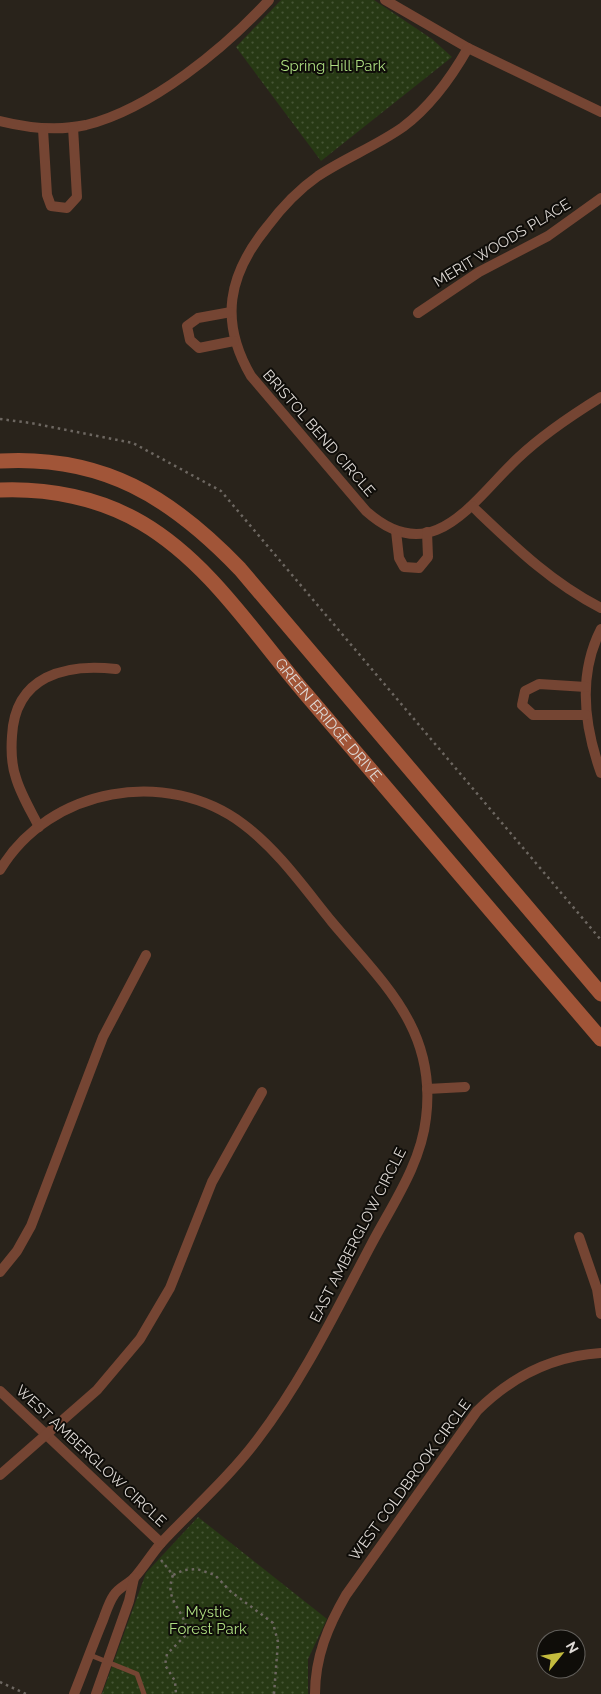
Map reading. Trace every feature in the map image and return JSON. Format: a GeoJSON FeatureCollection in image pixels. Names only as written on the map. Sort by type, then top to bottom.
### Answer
{"type":"FeatureCollection","features":[{"type":"Feature","properties":{"kind":"main road","name":"GREEN BRIDGE DRIVE"},"geometry":{"type":"LineString","coordinates":[[2,460],[56,462],[109,476],[156,497],[198,527],[246,575],[601,994]]}},
{"type":"Feature","properties":{"kind":"main road","name":"GREEN BRIDGE DRIVE"},"geometry":{"type":"LineString","coordinates":[[2,491],[52,492],[100,504],[142,522],[178,549],[229,602],[601,1039]]}},
{"type":"Feature","properties":{"kind":"street"},"geometry":{"type":"LineString","coordinates":[[0,121],[43,129],[73,127],[116,115],[176,80],[232,38],[269,0]]}},
{"type":"Feature","properties":{"kind":"street"},"geometry":{"type":"LineString","coordinates":[[392,2],[468,48],[601,112]]}},
{"type":"Feature","properties":{"kind":"street","name":"BRISTOL BEND CIRCLE"},"geometry":{"type":"LineString","coordinates":[[468,48],[439,92],[405,126],[316,177],[283,206],[246,256],[233,290],[231,312],[234,341],[244,365],[257,384],[366,511],[383,526],[396,531],[427,532],[450,524],[472,506],[518,458],[541,438],[601,397]]}},
{"type":"Feature","properties":{"kind":"street"},"geometry":{"type":"LineString","coordinates":[[43,129],[47,196],[51,206],[68,208],[76,197],[73,127]]}},
{"type":"Feature","properties":{"kind":"street","name":"MERIT WOODS PLACE"},"geometry":{"type":"LineString","coordinates":[[418,313],[479,272],[548,236],[601,198]]}},
{"type":"Feature","properties":{"kind":"street"},"geometry":{"type":"LineString","coordinates":[[231,312],[198,318],[187,326],[190,340],[199,348],[234,341]]}},
{"type":"Feature","properties":{"kind":"street"},"geometry":{"type":"LineString","coordinates":[[472,506],[540,570],[570,591],[601,608]]}},
{"type":"Feature","properties":{"kind":"street"},"geometry":{"type":"LineString","coordinates":[[396,531],[399,558],[404,567],[419,568],[428,557],[427,532]]}},
{"type":"Feature","properties":{"kind":"street"},"geometry":{"type":"LineString","coordinates":[[601,629],[591,654],[586,687],[586,715],[593,752],[601,773]]}},
{"type":"Feature","properties":{"kind":"street"},"geometry":{"type":"LineString","coordinates":[[0,870],[16,848],[39,827],[15,776],[11,753],[12,726],[17,707],[25,694],[38,682],[55,673],[73,668],[97,667],[116,669]]}},
{"type":"Feature","properties":{"kind":"street"},"geometry":{"type":"LineString","coordinates":[[586,687],[539,684],[525,691],[522,705],[533,715],[586,715]]}},
{"type":"Feature","properties":{"kind":"street","name":"EAST AMBERGLOW CIRCLE"},"geometry":{"type":"LineString","coordinates":[[39,827],[79,803],[130,791],[165,791],[183,795],[200,800],[231,816],[271,850],[395,997],[407,1014],[418,1039],[423,1056],[427,1089],[426,1116],[414,1163],[306,1367],[258,1439],[234,1469],[161,1543],[134,1578],[114,1594],[74,1694]]}},
{"type":"Feature","properties":{"kind":"street"},"geometry":{"type":"LineString","coordinates":[[0,1272],[17,1251],[31,1226],[103,1036],[146,955]]}},
{"type":"Feature","properties":{"kind":"street"},"geometry":{"type":"LineString","coordinates":[[427,1089],[465,1087]]}},
{"type":"Feature","properties":{"kind":"street"},"geometry":{"type":"LineString","coordinates":[[0,1475],[97,1390],[120,1365],[145,1331],[170,1288],[212,1182],[262,1092]]}},
{"type":"Feature","properties":{"kind":"street"},"geometry":{"type":"LineString","coordinates":[[579,1238],[597,1289],[601,1314]]}},
{"type":"Feature","properties":{"kind":"street","name":"WEST COLDBROOK CIRCLE"},"geometry":{"type":"LineString","coordinates":[[315,1694],[317,1666],[331,1622],[346,1595],[476,1411],[502,1388],[534,1369],[570,1357],[601,1353]]}},
{"type":"Feature","properties":{"kind":"street","name":"WEST AMBERGLOW CIRCLE"},"geometry":{"type":"LineString","coordinates":[[0,1391],[161,1543]]}},
{"type":"Feature","properties":{"kind":"street","name":"EAST AMBERGLOW CIRCLE"},"geometry":{"type":"LineString","coordinates":[[96,1694],[129,1601],[134,1578]]}},
{"type":"Feature","properties":{"kind":"lane"},"geometry":{"type":"LineString","coordinates":[[89,1655],[137,1674],[144,1694]]}},
{"type":"Feature","properties":{"kind":"path"},"geometry":{"type":"LineString","coordinates":[[0,419],[31,423],[133,443],[221,491],[601,940]]}},
{"type":"Feature","properties":{"kind":"path"},"geometry":{"type":"LineString","coordinates":[[154,1551],[173,1575]]}},
{"type":"Feature","properties":{"kind":"path"},"geometry":{"type":"LineString","coordinates":[[176,1694],[175,1681],[165,1665],[167,1654],[187,1634],[187,1628],[186,1622],[170,1593],[170,1585],[173,1575],[184,1570],[197,1569],[214,1574],[230,1591],[273,1623],[278,1642],[274,1694]]}},
{"type":"Feature","properties":{"kind":"path"},"geometry":{"type":"LineString","coordinates":[[0,1682],[26,1694]]}},
{"type":"Feature","properties":{"kind":"green space","name":"Spring Hill Park"},"geometry":{"type":"Polygon","coordinates":[[[281,0],[374,0],[432,39],[452,57],[321,161],[236,47],[281,0]]]}},
{"type":"Feature","properties":{"kind":"green space","name":"Mystic Forest Park"},"geometry":{"type":"Polygon","coordinates":[[[198,1517],[327,1619],[308,1659],[308,1694],[102,1694],[146,1573],[198,1517]]]}}]}
